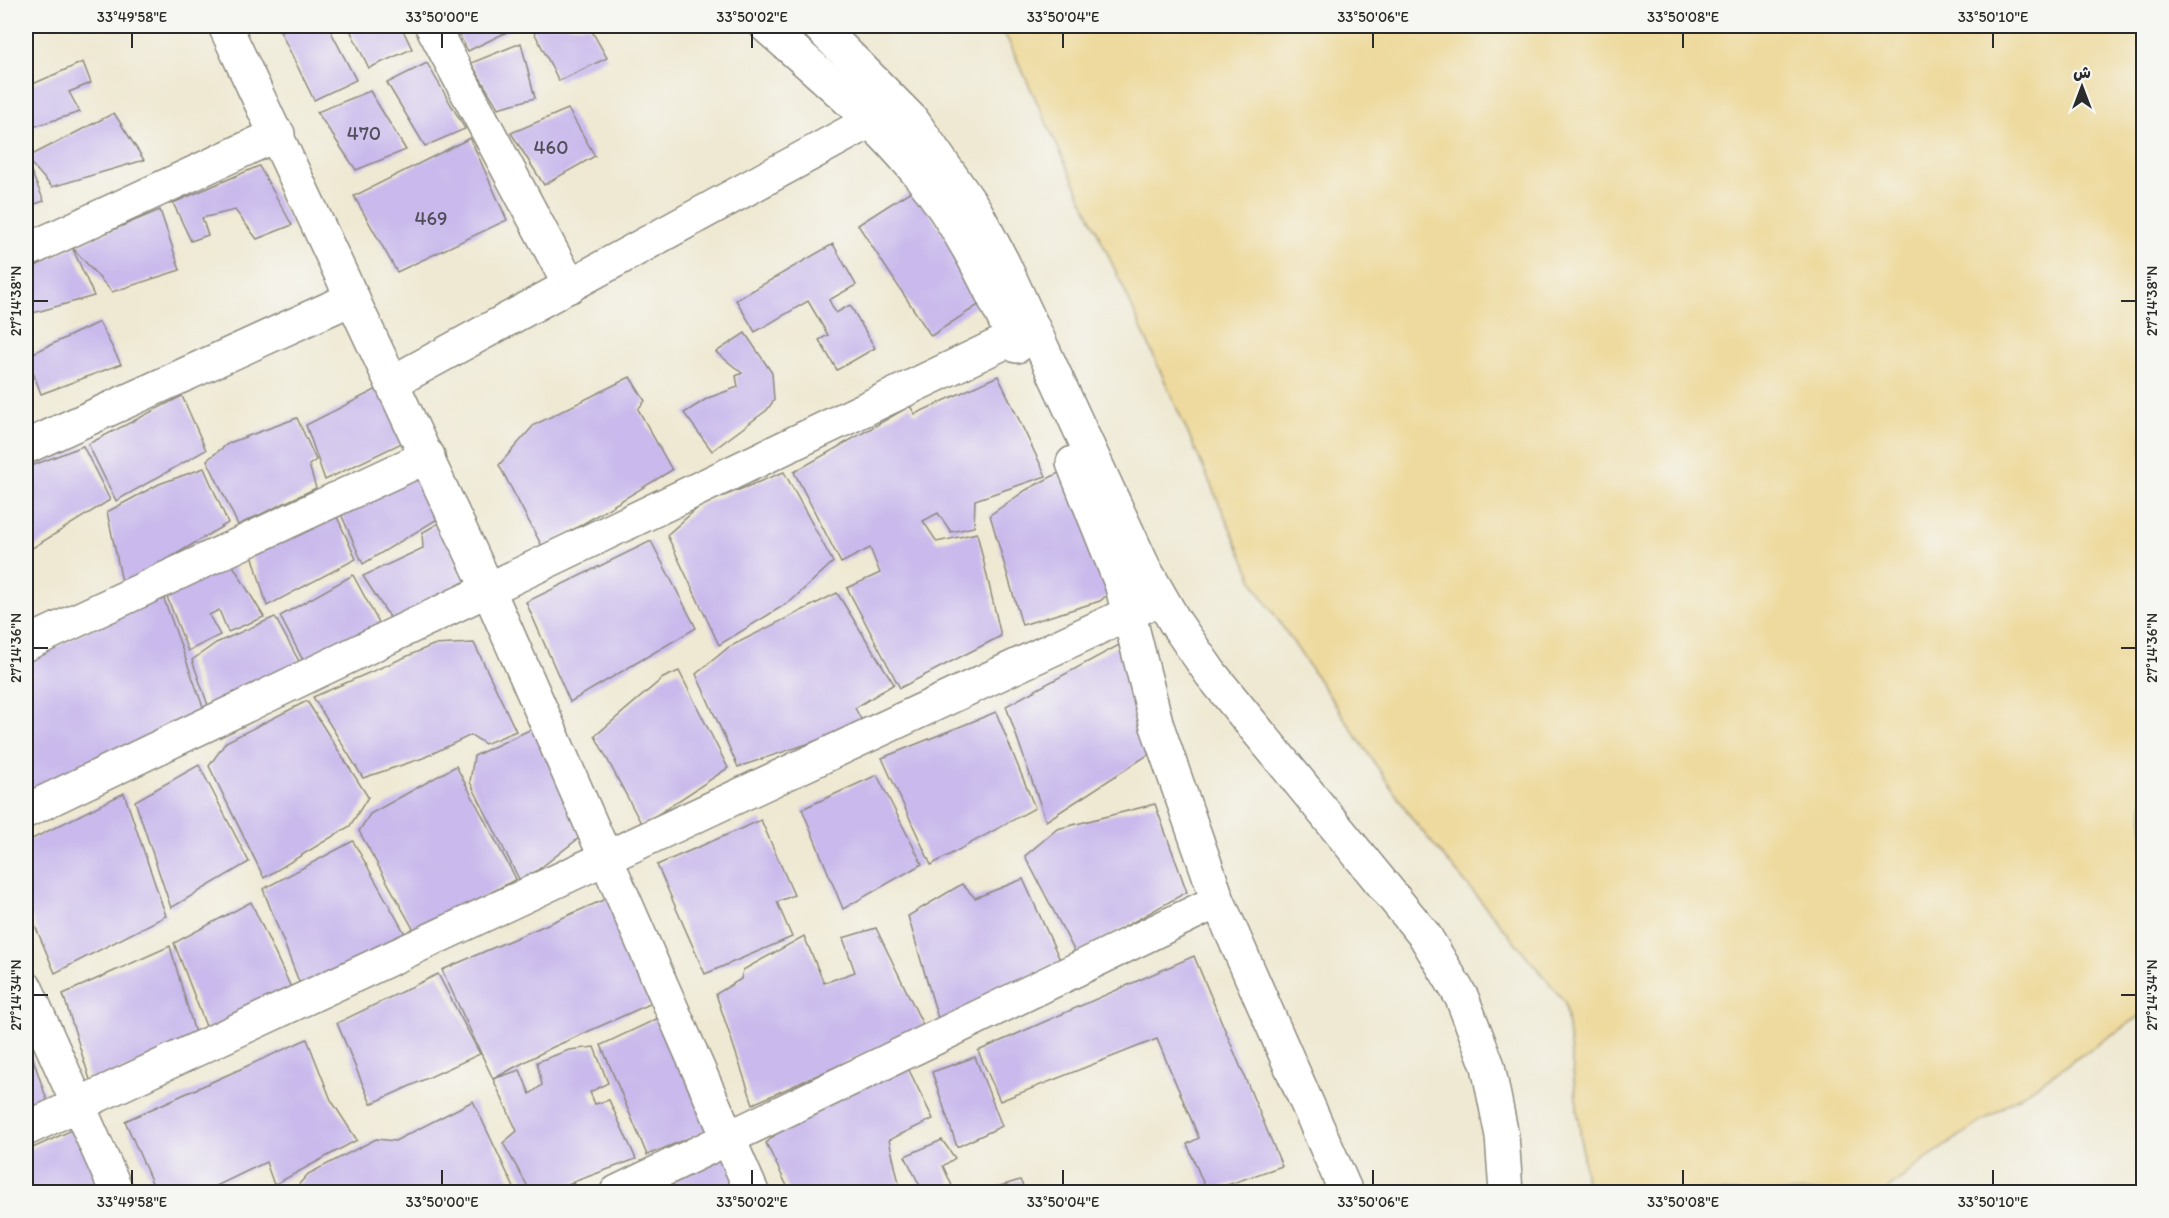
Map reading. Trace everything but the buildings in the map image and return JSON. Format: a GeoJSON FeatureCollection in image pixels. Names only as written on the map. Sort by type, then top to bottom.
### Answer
{"type":"FeatureCollection","features":[{"type":"Feature","properties":{"kind":"street"},"geometry":{"type":"LineString","coordinates":[[225,26],[278,134],[428,456],[752,1192]]}},
{"type":"Feature","properties":{"kind":"street"},"geometry":{"type":"LineString","coordinates":[[432,26],[570,286]]}},
{"type":"Feature","properties":{"kind":"street"},"geometry":{"type":"LineString","coordinates":[[766,26],[827,78],[918,173],[950,217],[1023,333],[1161,598],[1211,674],[1425,936],[1462,998],[1488,1066],[1502,1136],[1506,1192]]}},
{"type":"Feature","properties":{"kind":"street"},"geometry":{"type":"LineString","coordinates":[[819,26],[899,105],[936,152],[975,210],[1121,583],[1157,726],[1218,901],[1338,1190]]}},
{"type":"Feature","properties":{"kind":"street"},"geometry":{"type":"LineString","coordinates":[[393,382],[899,105]]}},
{"type":"Feature","properties":{"kind":"street"},"geometry":{"type":"LineString","coordinates":[[26,251],[278,134]]}},
{"type":"Feature","properties":{"kind":"street"},"geometry":{"type":"LineString","coordinates":[[26,447],[353,298]]}},
{"type":"Feature","properties":{"kind":"street"},"geometry":{"type":"LineString","coordinates":[[26,811],[1023,333]]}},
{"type":"Feature","properties":{"kind":"street"},"geometry":{"type":"LineString","coordinates":[[26,644],[428,456]]}},
{"type":"Feature","properties":{"kind":"street"},"geometry":{"type":"LineString","coordinates":[[26,1129],[1161,598]]}},
{"type":"Feature","properties":{"kind":"street"},"geometry":{"type":"LineString","coordinates":[[617,1192],[1218,901]]}},
{"type":"Feature","properties":{"kind":"street"},"geometry":{"type":"LineString","coordinates":[[26,988],[117,1192]]}},
{"type":"Feature","properties":{"kind":"sand"},"geometry":{"type":"Polygon","coordinates":[[[994,26],[2143,26],[2143,1014],[1927,1158],[1884,1192],[1587,1192],[1565,1002],[1413,820],[1257,589],[1123,287],[1007,38],[994,26]]]}}]}
